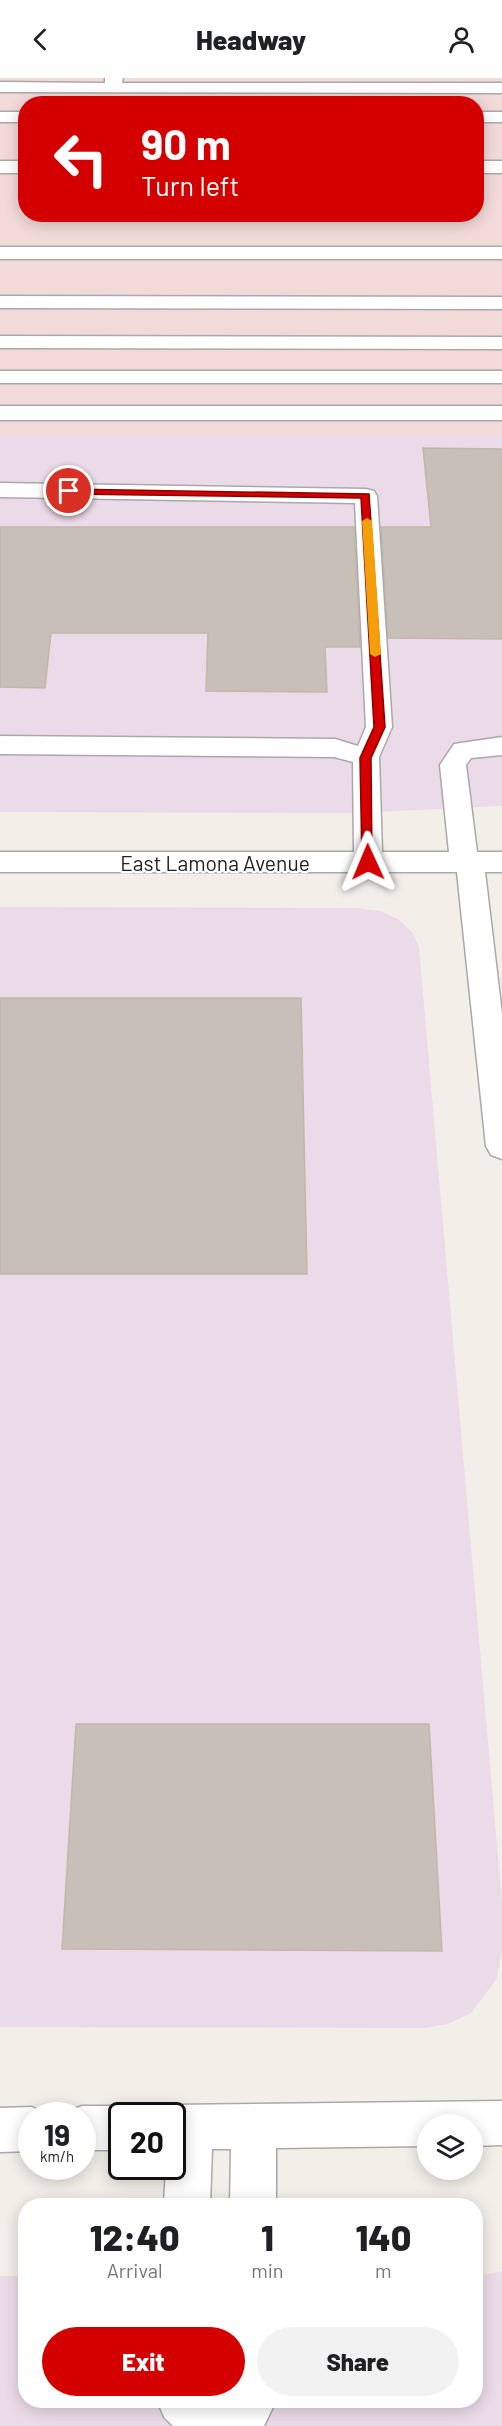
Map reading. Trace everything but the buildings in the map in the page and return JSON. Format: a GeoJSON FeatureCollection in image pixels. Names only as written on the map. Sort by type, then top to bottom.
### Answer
{"type":"FeatureCollection","features":[{"type":"Feature","properties":{"kind":"street"},"geometry":{"type":"LineString","coordinates":[[0,87],[114,83],[502,88]]}},
{"type":"Feature","properties":{"kind":"street"},"geometry":{"type":"LineString","coordinates":[[0,117],[18,117]]}},
{"type":"Feature","properties":{"kind":"street"},"geometry":{"type":"LineString","coordinates":[[484,117],[502,117]]}},
{"type":"Feature","properties":{"kind":"street"},"geometry":{"type":"LineString","coordinates":[[484,167],[502,166]]}},
{"type":"Feature","properties":{"kind":"street"},"geometry":{"type":"LineString","coordinates":[[0,167],[18,167]]}},
{"type":"Feature","properties":{"kind":"street"},"geometry":{"type":"LineString","coordinates":[[0,253],[502,253]]}},
{"type":"Feature","properties":{"kind":"street"},"geometry":{"type":"LineString","coordinates":[[0,302],[502,303]]}},
{"type":"Feature","properties":{"kind":"street"},"geometry":{"type":"LineString","coordinates":[[0,342],[502,343]]}},
{"type":"Feature","properties":{"kind":"street"},"geometry":{"type":"LineString","coordinates":[[0,377],[502,377]]}},
{"type":"Feature","properties":{"kind":"street"},"geometry":{"type":"LineString","coordinates":[[0,413],[502,413]]}},
{"type":"Feature","properties":{"kind":"street"},"geometry":{"type":"LineString","coordinates":[[0,490],[366,496],[379,727],[366,758],[368,862]]}},
{"type":"Feature","properties":{"kind":"street"},"geometry":{"type":"LineString","coordinates":[[0,745],[335,748],[366,758]]}},
{"type":"Feature","properties":{"kind":"street"},"geometry":{"type":"LineString","coordinates":[[502,746],[463,750],[453,765],[467,862],[494,998],[502,1146]]}},
{"type":"Feature","properties":{"kind":"street","name":"East Lamona Avenue"},"geometry":{"type":"LineString","coordinates":[[0,862],[502,862]]}},
{"type":"Feature","properties":{"kind":"street"},"geometry":{"type":"LineString","coordinates":[[186,2127],[502,2123]]}},
{"type":"Feature","properties":{"kind":"street"},"geometry":{"type":"LineString","coordinates":[[253,2198],[254,2126]]}},
{"type":"Feature","properties":{"kind":"street"},"geometry":{"type":"LineString","coordinates":[[0,2130],[18,2129]]}},
{"type":"Feature","properties":{"kind":"street"},"geometry":{"type":"LineString","coordinates":[[186,2180],[187,2198]]}},
{"type":"Feature","properties":{"kind":"street"},"geometry":{"type":"LineString","coordinates":[[189,2408],[207,2426]]}},
{"type":"Feature","properties":{"kind":"street"},"geometry":{"type":"LineString","coordinates":[[231,2426],[248,2408]]}},
{"type":"Feature","properties":{"kind":"shaded area"},"geometry":{"type":"Polygon","coordinates":[[[0,78],[502,78],[502,435],[0,435],[0,78]]]}},
{"type":"Feature","properties":{"kind":"shaded area"},"geometry":{"type":"Polygon","coordinates":[[[0,435],[502,435],[502,806],[354,813],[0,812],[0,435]]]}},
{"type":"Feature","properties":{"kind":"shaded area"},"geometry":{"type":"Polygon","coordinates":[[[0,907],[358,908],[380,911],[398,919],[412,932],[419,947],[502,1903],[502,1953],[496,1980],[471,2013],[448,2024],[424,2028],[0,2027],[0,907]]]}},
{"type":"Feature","properties":{"kind":"shaded area"},"geometry":{"type":"Polygon","coordinates":[[[502,2271],[502,2426],[0,2426],[0,2276],[18,2276],[18,2408],[483,2408],[483,2275],[502,2271]]]}},
{"type":"Feature","properties":{"kind":"slow traffic"},"geometry":{"type":"LineString","coordinates":[[367,521],[375,654]]}},
{"type":"Feature","properties":{"kind":"route"},"geometry":{"type":"LineString","coordinates":[[69,491],[366,496],[379,727],[366,758],[368,862]]}}]}
